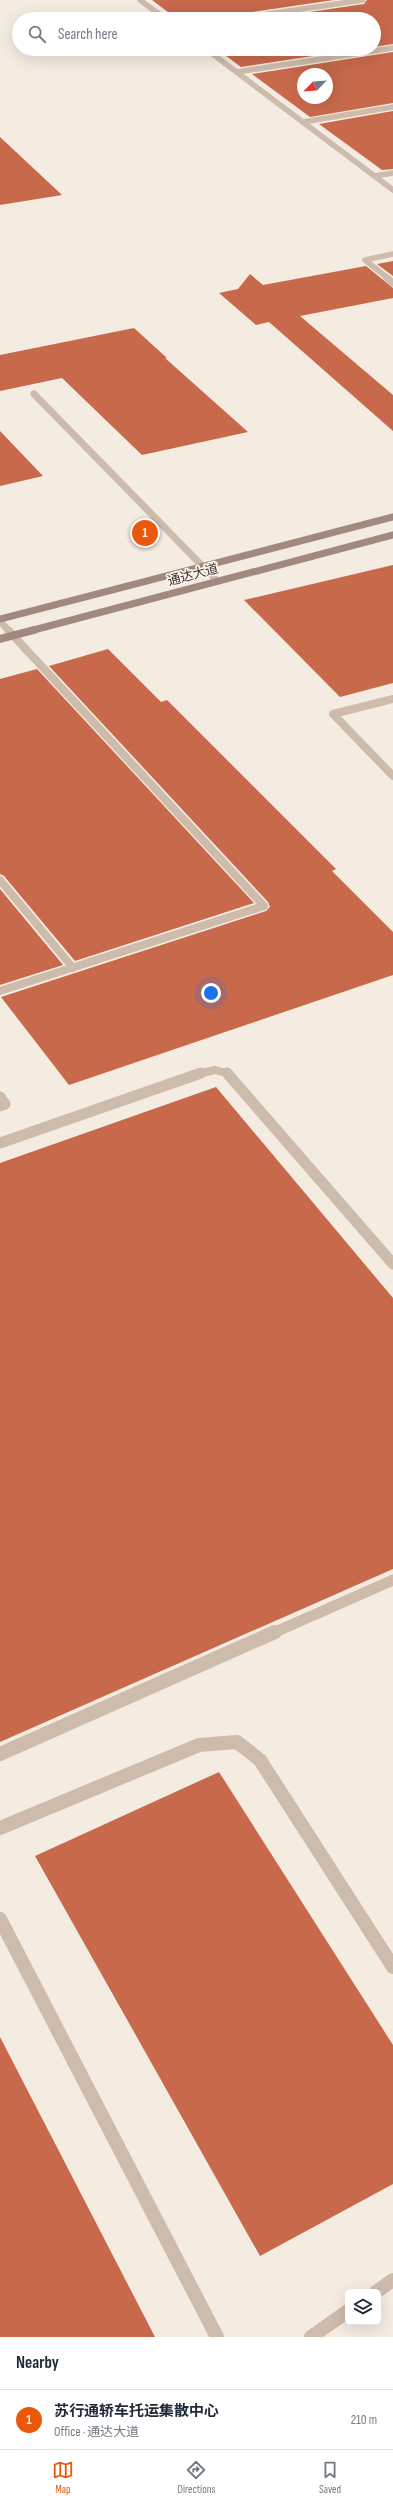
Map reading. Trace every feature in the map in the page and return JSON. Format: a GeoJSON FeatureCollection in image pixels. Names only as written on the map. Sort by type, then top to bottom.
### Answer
{"type":"FeatureCollection","features":[{"type":"Feature","properties":{"kind":"main road","name":"通达大道"},"geometry":{"type":"LineString","coordinates":[[0,620],[393,517]]}},
{"type":"Feature","properties":{"kind":"main road","name":"通达大道"},"geometry":{"type":"LineString","coordinates":[[0,639],[393,535]]}},
{"type":"Feature","properties":{"kind":"lane"},"geometry":{"type":"LineString","coordinates":[[140,0],[156,12]]}},
{"type":"Feature","properties":{"kind":"lane"},"geometry":{"type":"LineString","coordinates":[[281,12],[363,0]]}},
{"type":"Feature","properties":{"kind":"lane"},"geometry":{"type":"LineString","coordinates":[[381,50],[393,48]]}},
{"type":"Feature","properties":{"kind":"lane"},"geometry":{"type":"LineString","coordinates":[[215,56],[393,190]]}},
{"type":"Feature","properties":{"kind":"lane"},"geometry":{"type":"LineString","coordinates":[[237,72],[341,56]]}},
{"type":"Feature","properties":{"kind":"lane"},"geometry":{"type":"LineString","coordinates":[[303,122],[393,107]]}},
{"type":"Feature","properties":{"kind":"lane"},"geometry":{"type":"LineString","coordinates":[[375,176],[393,173]]}},
{"type":"Feature","properties":{"kind":"lane"},"geometry":{"type":"LineString","coordinates":[[393,254],[366,260],[393,283]]}},
{"type":"Feature","properties":{"kind":"lane"},"geometry":{"type":"LineString","coordinates":[[34,394],[217,581]]}},
{"type":"Feature","properties":{"kind":"lane"},"geometry":{"type":"LineString","coordinates":[[0,620],[13,636],[264,906],[0,991]]}},
{"type":"Feature","properties":{"kind":"lane"},"geometry":{"type":"LineString","coordinates":[[393,699],[333,714],[393,776]]}},
{"type":"Feature","properties":{"kind":"lane"},"geometry":{"type":"LineString","coordinates":[[0,880],[73,968]]}},
{"type":"Feature","properties":{"kind":"lane"},"geometry":{"type":"LineString","coordinates":[[0,1143],[190,1076],[215,1070],[230,1074],[393,1264]]}},
{"type":"Feature","properties":{"kind":"lane"},"geometry":{"type":"LineString","coordinates":[[0,1096],[5,1104],[0,1106]]}},
{"type":"Feature","properties":{"kind":"lane"},"geometry":{"type":"LineString","coordinates":[[0,1754],[393,1580]]}},
{"type":"Feature","properties":{"kind":"lane"},"geometry":{"type":"LineString","coordinates":[[0,1828],[200,1745],[238,1742],[260,1760],[393,1967]]}},
{"type":"Feature","properties":{"kind":"lane"},"geometry":{"type":"LineString","coordinates":[[0,1919],[218,2337]]}},
{"type":"Feature","properties":{"kind":"lane"},"geometry":{"type":"LineString","coordinates":[[380,2289],[393,2280]]}},
{"type":"Feature","properties":{"kind":"lane"},"geometry":{"type":"LineString","coordinates":[[311,2337],[345,2313]]}},
{"type":"Feature","properties":{"kind":"building"},"geometry":{"type":"Polygon","coordinates":[[[152,0],[334,0],[252,12],[168,12],[152,0]]]}},
{"type":"Feature","properties":{"kind":"building"},"geometry":{"type":"Polygon","coordinates":[[[367,0],[393,0],[393,44],[381,46],[381,12],[310,12],[364,4],[367,0]]]}},
{"type":"Feature","properties":{"kind":"building"},"geometry":{"type":"Polygon","coordinates":[[[393,52],[393,103],[310,117],[252,74],[367,56],[381,56],[381,54],[393,52]]]}},
{"type":"Feature","properties":{"kind":"building"},"geometry":{"type":"Polygon","coordinates":[[[226,56],[313,56],[241,67],[226,56]]]}},
{"type":"Feature","properties":{"kind":"building"},"geometry":{"type":"Polygon","coordinates":[[[393,111],[393,169],[382,170],[319,124],[393,111]]]}},
{"type":"Feature","properties":{"kind":"building"},"geometry":{"type":"Polygon","coordinates":[[[0,137],[62,195],[0,205],[0,137]]]}},
{"type":"Feature","properties":{"kind":"building"},"geometry":{"type":"Polygon","coordinates":[[[393,261],[393,276],[377,264],[393,261]]]}},
{"type":"Feature","properties":{"kind":"building"},"geometry":{"type":"Polygon","coordinates":[[[366,266],[393,288],[393,298],[300,316],[393,395],[393,431],[269,322],[256,325],[219,293],[238,289],[250,274],[263,285],[366,266]]]}},
{"type":"Feature","properties":{"kind":"building"},"geometry":{"type":"Polygon","coordinates":[[[134,328],[167,358],[165,358],[248,432],[142,455],[62,378],[0,391],[0,355],[134,328]]]}},
{"type":"Feature","properties":{"kind":"building"},"geometry":{"type":"Polygon","coordinates":[[[0,431],[43,476],[0,486],[0,431]]]}},
{"type":"Feature","properties":{"kind":"building"},"geometry":{"type":"Polygon","coordinates":[[[393,565],[393,683],[340,697],[244,600],[393,565]]]}},
{"type":"Feature","properties":{"kind":"building"},"geometry":{"type":"Polygon","coordinates":[[[108,649],[161,702],[167,700],[336,869],[332,871],[393,932],[393,975],[69,1085],[1,997],[266,911],[270,907],[268,902],[49,666],[108,649]]]}},
{"type":"Feature","properties":{"kind":"building"},"geometry":{"type":"Polygon","coordinates":[[[37,669],[254,903],[75,961],[4,876],[0,874],[0,679],[37,669]]]}},
{"type":"Feature","properties":{"kind":"building"},"geometry":{"type":"Polygon","coordinates":[[[0,889],[63,965],[0,985],[0,889]]]}},
{"type":"Feature","properties":{"kind":"building"},"geometry":{"type":"Polygon","coordinates":[[[216,1087],[393,1298],[393,1569],[0,1742],[0,1163],[216,1087]]]}},
{"type":"Feature","properties":{"kind":"building"},"geometry":{"type":"Polygon","coordinates":[[[219,1772],[393,2045],[393,2184],[260,2256],[35,1856],[219,1772]]]}},
{"type":"Feature","properties":{"kind":"building"},"geometry":{"type":"Polygon","coordinates":[[[0,2037],[155,2337],[0,2337],[0,2037]]]}},
{"type":"Feature","properties":{"kind":"place","name":"苏行通轿车托运集散中心"},"geometry":{"type":"Point","coordinates":[145,533]}}]}
